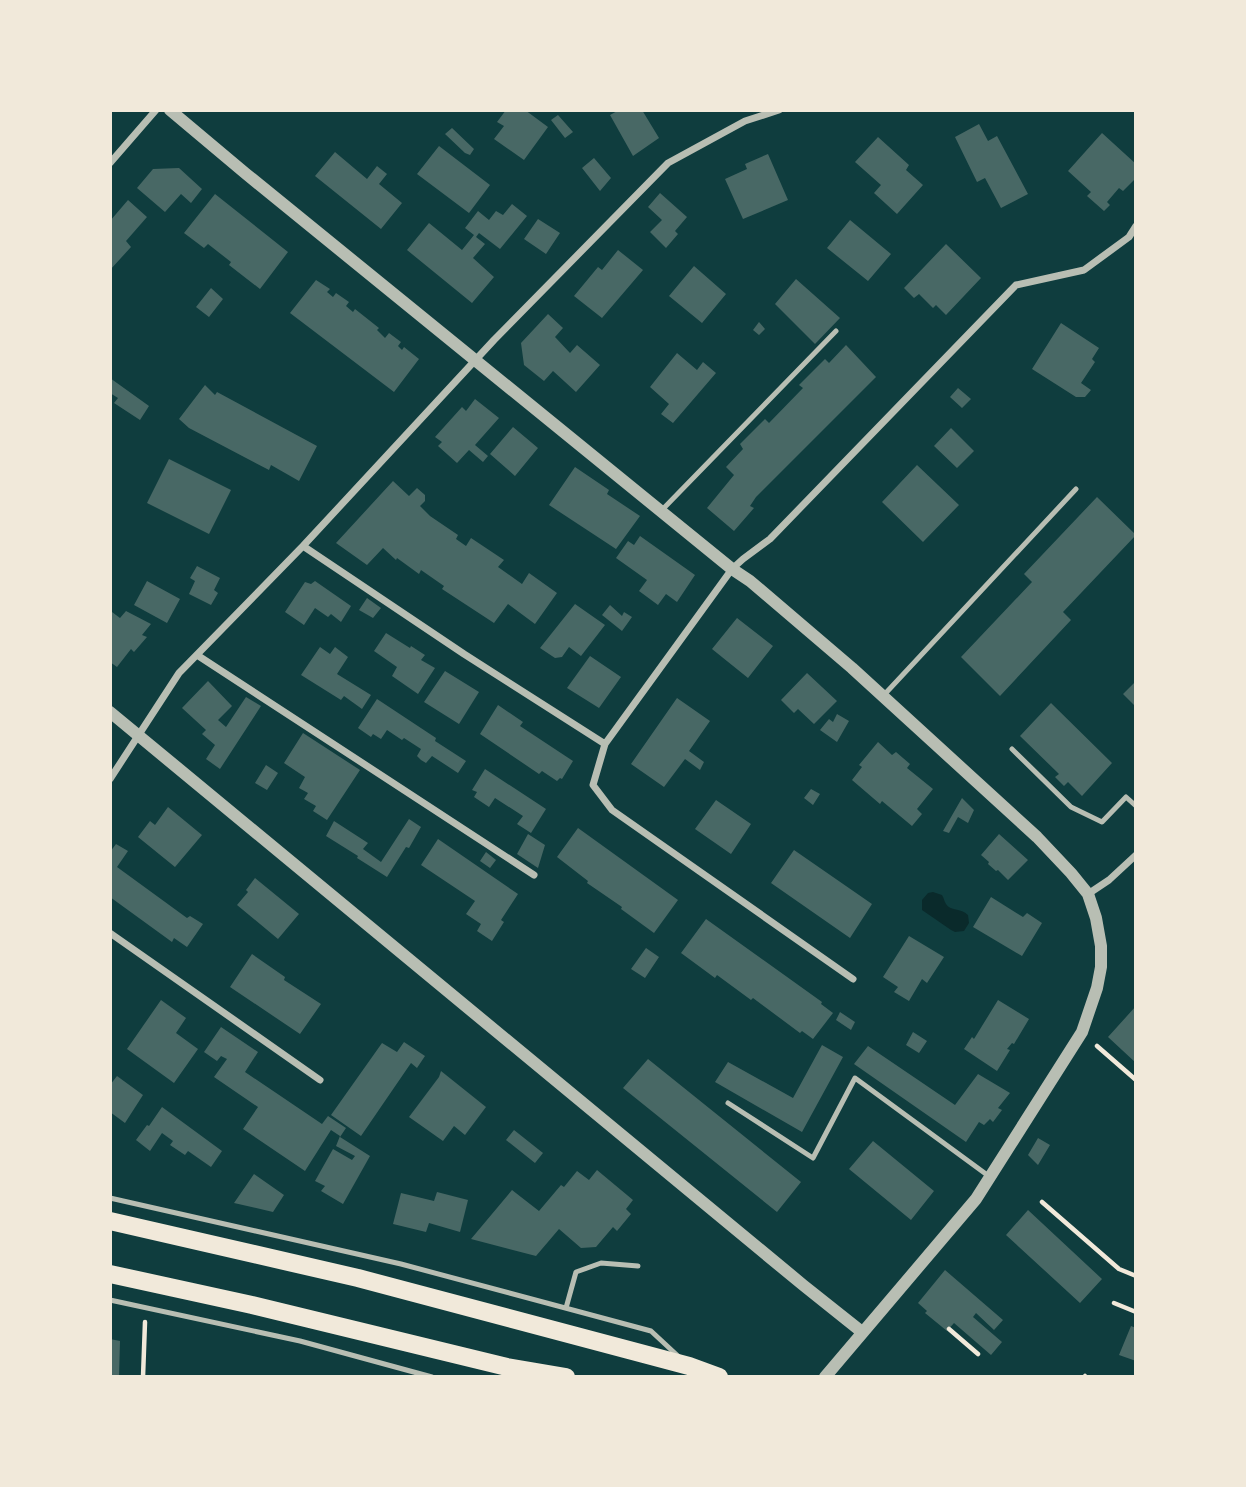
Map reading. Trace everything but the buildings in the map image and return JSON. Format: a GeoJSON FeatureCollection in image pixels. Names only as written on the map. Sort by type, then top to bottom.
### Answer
{"type":"FeatureCollection","features":[{"type":"Feature","properties":{"kind":"main road"},"geometry":{"type":"LineString","coordinates":[[110,1221],[358,1278],[689,1366],[719,1377]]}},
{"type":"Feature","properties":{"kind":"main road"},"geometry":{"type":"LineString","coordinates":[[110,1274],[252,1305],[507,1367],[566,1377]]}},
{"type":"Feature","properties":{"kind":"street"},"geometry":{"type":"LineString","coordinates":[[110,163],[156,110]]}},
{"type":"Feature","properties":{"kind":"street"},"geometry":{"type":"LineString","coordinates":[[170,110],[852,668],[1037,837],[1088,894],[1101,946],[1101,967],[1082,1032],[976,1199],[825,1377]]}},
{"type":"Feature","properties":{"kind":"street"},"geometry":{"type":"LineString","coordinates":[[110,779],[179,673],[668,163],[745,121],[779,110]]}},
{"type":"Feature","properties":{"kind":"street"},"geometry":{"type":"LineString","coordinates":[[853,979],[612,810],[593,785],[605,744],[732,569],[771,539],[1016,285],[1084,270],[1129,237],[1136,226]]}},
{"type":"Feature","properties":{"kind":"street"},"geometry":{"type":"LineString","coordinates":[[303,546],[605,744]]}},
{"type":"Feature","properties":{"kind":"street"},"geometry":{"type":"LineString","coordinates":[[197,655],[534,875]]}},
{"type":"Feature","properties":{"kind":"street"},"geometry":{"type":"LineString","coordinates":[[110,712],[862,1332]]}},
{"type":"Feature","properties":{"kind":"street"},"geometry":{"type":"LineString","coordinates":[[1088,894],[1109,880],[1136,855]]}},
{"type":"Feature","properties":{"kind":"street"},"geometry":{"type":"LineString","coordinates":[[110,933],[320,1080]]}},
{"type":"Feature","properties":{"kind":"lane"},"geometry":{"type":"LineString","coordinates":[[661,511],[836,331]]}},
{"type":"Feature","properties":{"kind":"lane"},"geometry":{"type":"LineString","coordinates":[[883,696],[1076,489]]}},
{"type":"Feature","properties":{"kind":"lane"},"geometry":{"type":"LineString","coordinates":[[1012,749],[1071,807],[1102,822],[1126,797],[1136,806]]}},
{"type":"Feature","properties":{"kind":"lane"},"geometry":{"type":"LineString","coordinates":[[728,1103],[813,1158],[855,1078],[990,1177]]}},
{"type":"Feature","properties":{"kind":"lane"},"geometry":{"type":"LineString","coordinates":[[110,1198],[401,1264],[651,1331],[689,1366]]}},
{"type":"Feature","properties":{"kind":"lane"},"geometry":{"type":"LineString","coordinates":[[566,1308],[576,1272],[601,1263],[638,1266]]}},
{"type":"Feature","properties":{"kind":"lane"},"geometry":{"type":"LineString","coordinates":[[110,1300],[300,1341],[432,1377]]}},
{"type":"Feature","properties":{"kind":"path"},"geometry":{"type":"LineString","coordinates":[[1082,1032],[1136,1080]]}},
{"type":"Feature","properties":{"kind":"path"},"geometry":{"type":"LineString","coordinates":[[1042,1202],[1119,1269],[1136,1276]]}},
{"type":"Feature","properties":{"kind":"path"},"geometry":{"type":"LineString","coordinates":[[1114,1303],[1136,1312]]}},
{"type":"Feature","properties":{"kind":"path"},"geometry":{"type":"LineString","coordinates":[[143,1377],[145,1307]]}},
{"type":"Feature","properties":{"kind":"path"},"geometry":{"type":"LineString","coordinates":[[949,1329],[978,1354]]}},
{"type":"Feature","properties":{"kind":"water"},"geometry":{"type":"Polygon","coordinates":[[[928,893],[942,895],[948,906],[968,915],[969,923],[964,931],[951,930],[922,910],[922,900],[928,893]]]}}]}
